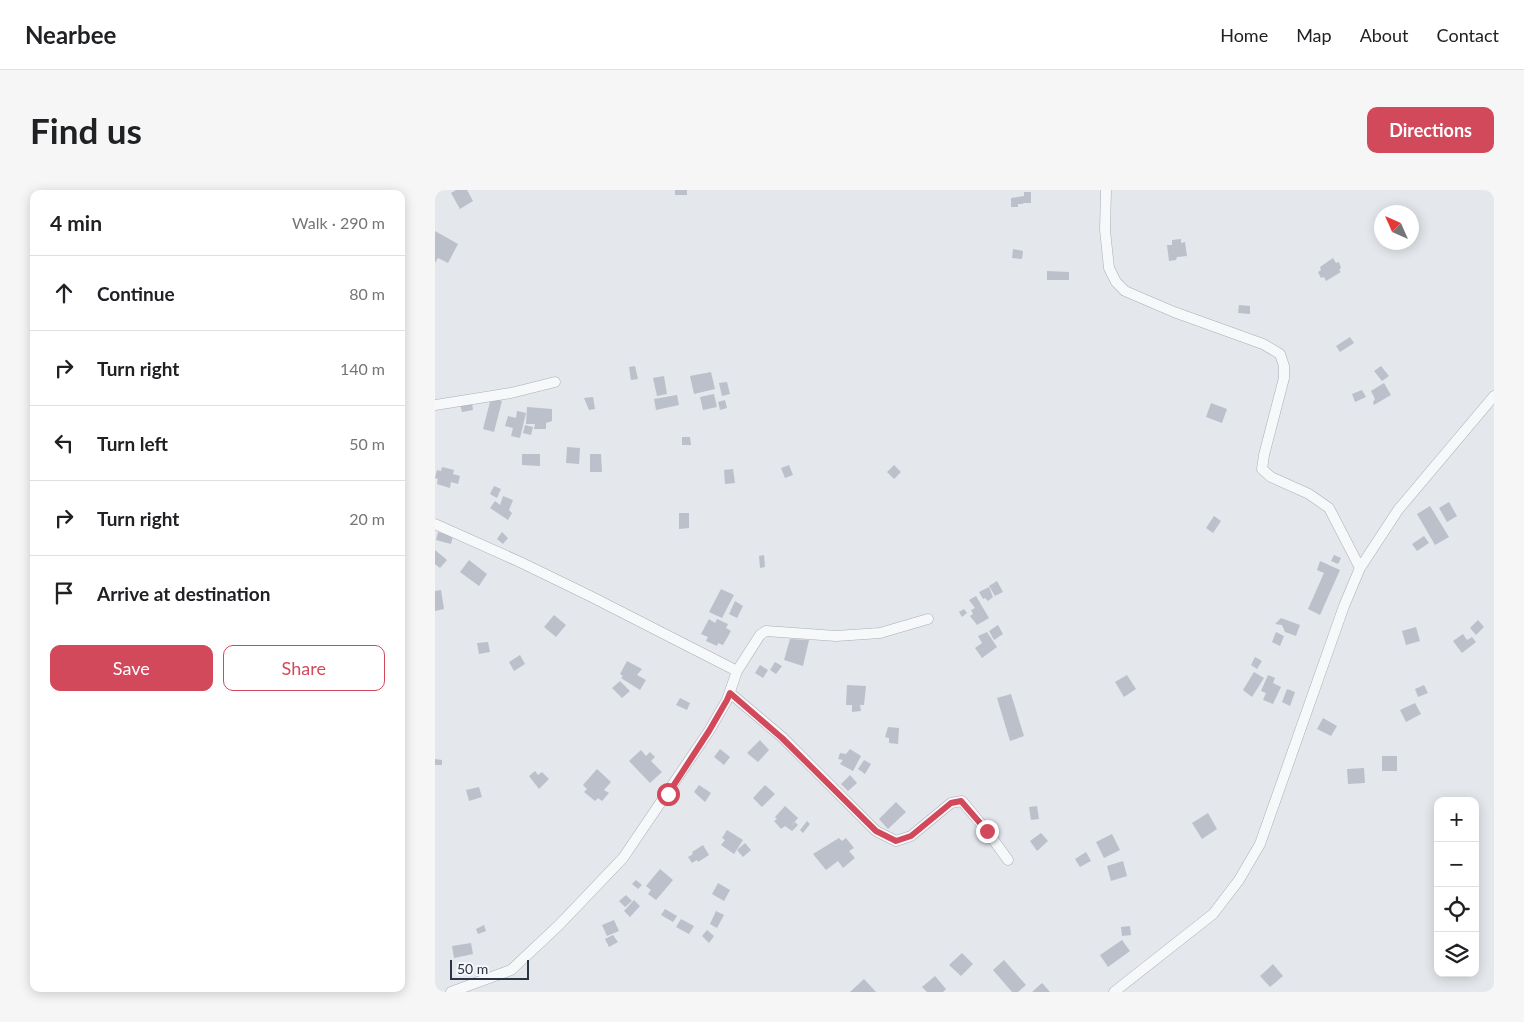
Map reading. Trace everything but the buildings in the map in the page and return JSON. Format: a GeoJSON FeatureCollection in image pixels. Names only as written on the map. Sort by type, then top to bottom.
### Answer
{"type":"FeatureCollection","features":[{"type":"Feature","properties":{"kind":"street"},"geometry":{"type":"LineString","coordinates":[[1106,190],[1105,230],[1109,268],[1116,282],[1125,291],[1175,312],[1263,344],[1279,354],[1284,366],[1284,378],[1262,469],[1271,478],[1309,494],[1329,508],[1360,568]]}},
{"type":"Feature","properties":{"kind":"street"},"geometry":{"type":"LineString","coordinates":[[435,405],[511,393],[555,382]]}},
{"type":"Feature","properties":{"kind":"street"},"geometry":{"type":"LineString","coordinates":[[1114,992],[1213,914],[1239,880],[1260,844],[1344,606],[1360,568],[1398,510],[1494,396]]}},
{"type":"Feature","properties":{"kind":"street"},"geometry":{"type":"LineString","coordinates":[[435,524],[590,596],[737,671]]}},
{"type":"Feature","properties":{"kind":"street"},"geometry":{"type":"LineString","coordinates":[[451,992],[511,970],[559,925],[623,858],[709,731],[727,700],[737,671],[760,635],[766,631],[836,636],[880,633],[927,619]]}},
{"type":"Feature","properties":{"kind":"street"},"geometry":{"type":"LineString","coordinates":[[730,693],[782,738],[876,831],[896,841],[911,836],[951,803],[961,801],[975,816],[1008,860]]}},
{"type":"Feature","properties":{"kind":"route"},"geometry":{"type":"LineString","coordinates":[[668,794],[709,731],[730,693],[782,738],[876,831],[896,841],[911,836],[951,803],[961,801],[987,831]]}}]}
